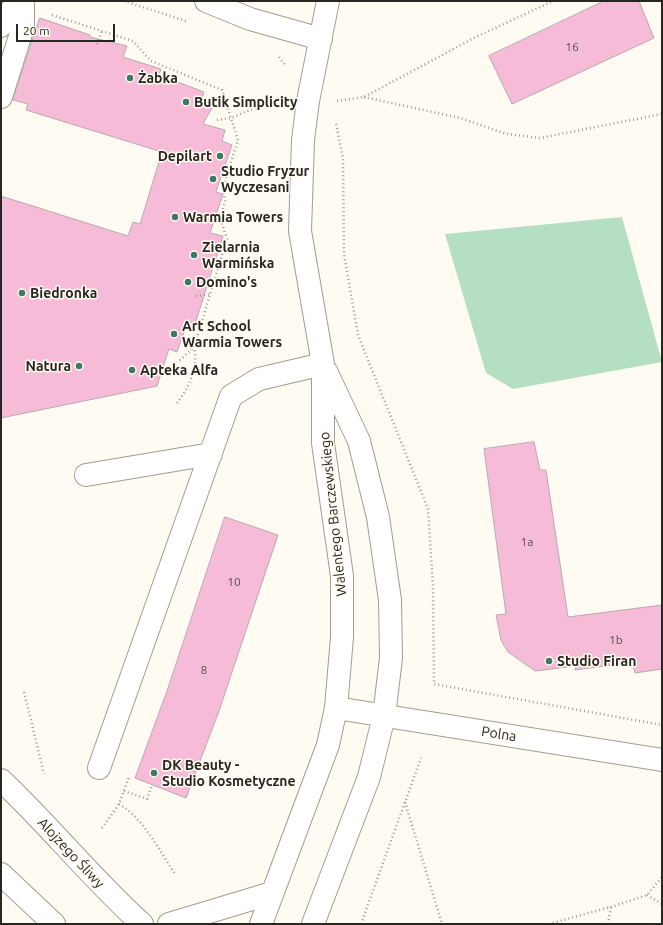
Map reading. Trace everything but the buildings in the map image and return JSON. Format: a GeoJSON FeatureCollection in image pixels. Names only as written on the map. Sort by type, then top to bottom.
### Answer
{"type":"FeatureCollection","features":[{"type":"Feature","properties":{"kind":"street"},"geometry":{"type":"LineString","coordinates":[[1,26],[4,18],[21,1]]}},
{"type":"Feature","properties":{"kind":"street"},"geometry":{"type":"LineString","coordinates":[[1,97],[23,27],[21,1]]}},
{"type":"Feature","properties":{"kind":"street"},"geometry":{"type":"LineString","coordinates":[[206,1],[250,19],[321,39]]}},
{"type":"Feature","properties":{"kind":"street","name":"Walentego Barczewskiego"},"geometry":{"type":"LineString","coordinates":[[260,924],[328,745],[336,708],[342,636],[342,576],[323,443],[324,364],[300,231],[303,140],[308,101],[328,1]]}},
{"type":"Feature","properties":{"kind":"street"},"geometry":{"type":"LineString","coordinates":[[99,768],[231,396],[259,379],[324,364]]}},
{"type":"Feature","properties":{"kind":"street","name":"Walentego Barczewskiego"},"geometry":{"type":"LineString","coordinates":[[313,924],[369,777],[384,716],[391,658],[390,600],[378,517],[359,442],[324,364]]}},
{"type":"Feature","properties":{"kind":"street"},"geometry":{"type":"LineString","coordinates":[[86,475],[211,454]]}},
{"type":"Feature","properties":{"kind":"street","name":"Polna"},"geometry":{"type":"LineString","coordinates":[[336,708],[662,760]]}},
{"type":"Feature","properties":{"kind":"street","name":"Alojzego Śliwy"},"geometry":{"type":"LineString","coordinates":[[1,780],[22,800],[111,896],[142,924]]}},
{"type":"Feature","properties":{"kind":"street"},"geometry":{"type":"LineString","coordinates":[[1,874],[54,924]]}},
{"type":"Feature","properties":{"kind":"street"},"geometry":{"type":"LineString","coordinates":[[169,924],[272,893]]}},
{"type":"Feature","properties":{"kind":"path"},"geometry":{"type":"LineString","coordinates":[[364,97],[474,38],[553,1]]}},
{"type":"Feature","properties":{"kind":"path"},"geometry":{"type":"LineString","coordinates":[[45,13],[133,41],[151,61],[222,90],[238,140],[223,187],[225,201],[220,218],[227,239],[194,347],[179,361]]}},
{"type":"Feature","properties":{"kind":"path"},"geometry":{"type":"LineString","coordinates":[[98,44],[102,31]]}},
{"type":"Feature","properties":{"kind":"path"},"geometry":{"type":"LineString","coordinates":[[217,120],[231,118],[285,96]]}},
{"type":"Feature","properties":{"kind":"path"},"geometry":{"type":"LineString","coordinates":[[333,101],[364,97],[460,118],[507,134],[540,138],[662,114]]}},
{"type":"Feature","properties":{"kind":"path"},"geometry":{"type":"LineString","coordinates":[[335,121],[343,158],[344,254],[358,335],[428,509],[433,587],[434,684],[662,725]]}},
{"type":"Feature","properties":{"kind":"path"},"geometry":{"type":"LineString","coordinates":[[196,296],[210,294]]}},
{"type":"Feature","properties":{"kind":"path"},"geometry":{"type":"LineString","coordinates":[[177,403],[185,392],[193,372],[197,357],[194,347]]}},
{"type":"Feature","properties":{"kind":"path"},"geometry":{"type":"LineString","coordinates":[[24,692],[44,774]]}},
{"type":"Feature","properties":{"kind":"path"},"geometry":{"type":"LineString","coordinates":[[361,924],[404,801],[421,758]]}},
{"type":"Feature","properties":{"kind":"path"},"geometry":{"type":"LineString","coordinates":[[102,828],[119,804],[129,777]]}},
{"type":"Feature","properties":{"kind":"path"},"geometry":{"type":"LineString","coordinates":[[124,791],[147,799],[152,785]]}},
{"type":"Feature","properties":{"kind":"path"},"geometry":{"type":"LineString","coordinates":[[404,801],[442,924]]}},
{"type":"Feature","properties":{"kind":"path"},"geometry":{"type":"LineString","coordinates":[[119,804],[126,808],[148,833],[175,874]]}},
{"type":"Feature","properties":{"kind":"path"},"geometry":{"type":"LineString","coordinates":[[549,924],[611,907],[647,895],[662,877]]}},
{"type":"Feature","properties":{"kind":"path"},"geometry":{"type":"LineString","coordinates":[[647,895],[662,904]]}},
{"type":"Feature","properties":{"kind":"path"},"geometry":{"type":"LineString","coordinates":[[608,924],[611,907]]}},
{"type":"Feature","properties":{"kind":"green space"},"geometry":{"type":"Polygon","coordinates":[[[622,217],[662,362],[513,389],[486,373],[445,234],[622,217]]]}},
{"type":"Feature","properties":{"kind":"place","name":"Żabka"},"geometry":{"type":"Point","coordinates":[130,78]}},
{"type":"Feature","properties":{"kind":"place","name":"Butik Simplicity"},"geometry":{"type":"Point","coordinates":[186,102]}},
{"type":"Feature","properties":{"kind":"place","name":"Depilart"},"geometry":{"type":"Point","coordinates":[220,156]}},
{"type":"Feature","properties":{"kind":"place","name":"Studio Fryzur Wyczesani"},"geometry":{"type":"Point","coordinates":[213,179]}},
{"type":"Feature","properties":{"kind":"place","name":"Warmia Towers"},"geometry":{"type":"Point","coordinates":[175,217]}},
{"type":"Feature","properties":{"kind":"place","name":"Zielarnia Warmińska"},"geometry":{"type":"Point","coordinates":[194,255]}},
{"type":"Feature","properties":{"kind":"place","name":"Domino's"},"geometry":{"type":"Point","coordinates":[188,282]}},
{"type":"Feature","properties":{"kind":"place","name":"Biedronka"},"geometry":{"type":"Point","coordinates":[22,293]}},
{"type":"Feature","properties":{"kind":"place","name":"Art School Warmia Towers"},"geometry":{"type":"Point","coordinates":[174,334]}},
{"type":"Feature","properties":{"kind":"place","name":"Natura"},"geometry":{"type":"Point","coordinates":[79,366]}},
{"type":"Feature","properties":{"kind":"place","name":"Apteka Alfa"},"geometry":{"type":"Point","coordinates":[132,370]}},
{"type":"Feature","properties":{"kind":"place","name":"Studio Firan"},"geometry":{"type":"Point","coordinates":[549,661]}},
{"type":"Feature","properties":{"kind":"place","name":"DK Beauty - Studio Kosmetyczne"},"geometry":{"type":"Point","coordinates":[154,773]}}]}
